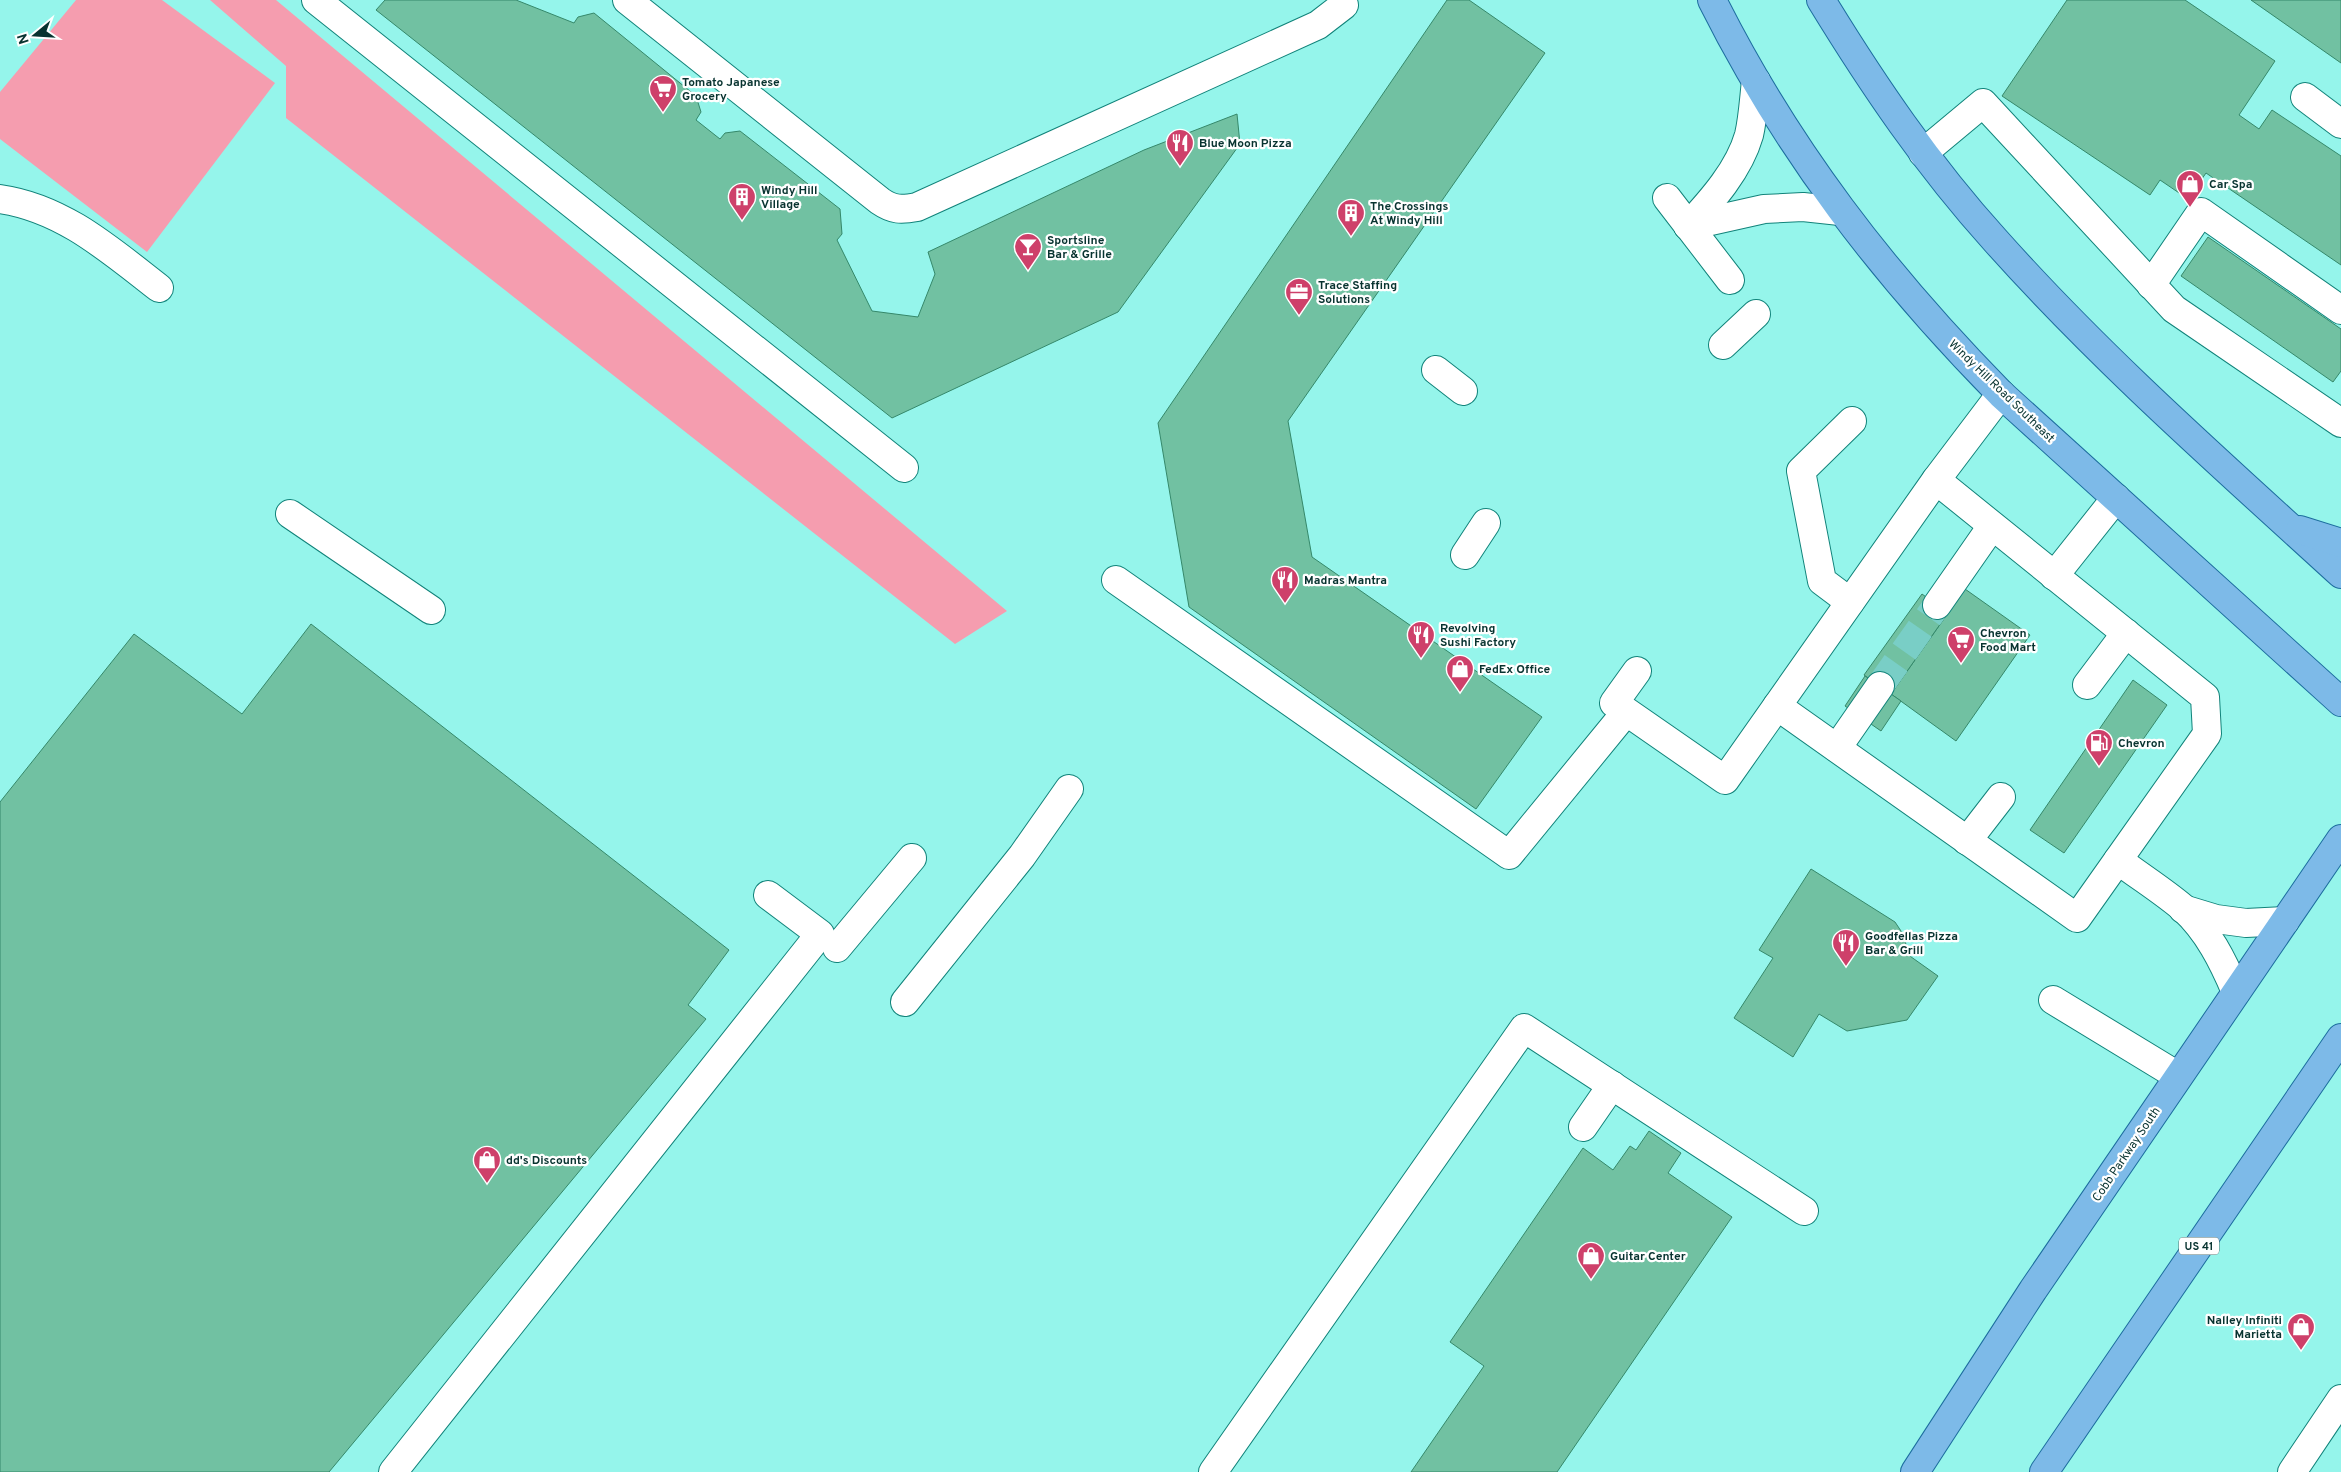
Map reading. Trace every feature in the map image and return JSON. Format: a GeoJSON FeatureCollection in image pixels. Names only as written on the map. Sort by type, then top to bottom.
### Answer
{"type":"FeatureCollection","features":[{"type":"Feature","properties":{"kind":"main road","name":"Windy Hill Road Southeast"},"geometry":{"type":"LineString","coordinates":[[1712,0],[1756,81],[1794,144],[1840,211],[1914,301],[2001,394],[2341,702]]}},
{"type":"Feature","properties":{"kind":"main road"},"geometry":{"type":"LineString","coordinates":[[1821,0],[1879,92],[1923,153],[1994,240],[2126,374],[2341,574]]}},
{"type":"Feature","properties":{"kind":"main road"},"geometry":{"type":"LineString","coordinates":[[2289,526],[2341,543]]}},
{"type":"Feature","properties":{"kind":"main road","name":"Cobb Parkway South"},"geometry":{"type":"LineString","coordinates":[[1915,1472],[2033,1290],[2341,839]]}},
{"type":"Feature","properties":{"kind":"main road","name":"US 41"},"geometry":{"type":"LineString","coordinates":[[2053,1466],[2341,1038]]}},
{"type":"Feature","properties":{"kind":"lane"},"geometry":{"type":"LineString","coordinates":[[316,0],[904,468]]}},
{"type":"Feature","properties":{"kind":"lane"},"geometry":{"type":"LineString","coordinates":[[627,0],[880,201],[891,208],[901,210],[917,207],[1318,25],[1344,5],[1342,0]]}},
{"type":"Feature","properties":{"kind":"lane"},"geometry":{"type":"LineString","coordinates":[[1688,226],[1713,199],[1737,162],[1749,135],[1756,81]]}},
{"type":"Feature","properties":{"kind":"lane"},"geometry":{"type":"LineString","coordinates":[[2304,97],[2341,124]]}},
{"type":"Feature","properties":{"kind":"lane"},"geometry":{"type":"LineString","coordinates":[[1923,153],[1983,103],[2174,309],[2341,423]]}},
{"type":"Feature","properties":{"kind":"lane"},"geometry":{"type":"LineString","coordinates":[[1668,198],[1730,280]]}},
{"type":"Feature","properties":{"kind":"lane"},"geometry":{"type":"LineString","coordinates":[[0,199],[36,207],[66,220],[99,241],[159,288]]}},
{"type":"Feature","properties":{"kind":"lane"},"geometry":{"type":"LineString","coordinates":[[1688,226],[1764,209],[1803,207],[1840,211]]}},
{"type":"Feature","properties":{"kind":"lane"},"geometry":{"type":"LineString","coordinates":[[2151,285],[2201,212],[2341,310]]}},
{"type":"Feature","properties":{"kind":"lane"},"geometry":{"type":"LineString","coordinates":[[1723,345],[1756,314]]}},
{"type":"Feature","properties":{"kind":"lane"},"geometry":{"type":"LineString","coordinates":[[1436,370],[1463,391]]}},
{"type":"Feature","properties":{"kind":"lane"},"geometry":{"type":"LineString","coordinates":[[1637,671],[1614,703],[1725,780],[1936,480],[2001,394]]}},
{"type":"Feature","properties":{"kind":"lane"},"geometry":{"type":"LineString","coordinates":[[1850,602],[1822,581],[1801,471],[1852,421]]}},
{"type":"Feature","properties":{"kind":"lane"},"geometry":{"type":"LineString","coordinates":[[1777,706],[2076,918],[2208,734],[2205,697],[1936,480]]}},
{"type":"Feature","properties":{"kind":"lane"},"geometry":{"type":"LineString","coordinates":[[2054,576],[2116,498]]}},
{"type":"Feature","properties":{"kind":"lane"},"geometry":{"type":"LineString","coordinates":[[290,514],[431,610]]}},
{"type":"Feature","properties":{"kind":"lane"},"geometry":{"type":"LineString","coordinates":[[1465,555],[1486,523]]}},
{"type":"Feature","properties":{"kind":"lane"},"geometry":{"type":"LineString","coordinates":[[1937,605],[1992,526]]}},
{"type":"Feature","properties":{"kind":"lane"},"geometry":{"type":"LineString","coordinates":[[1116,580],[1509,855],[1626,712]]}},
{"type":"Feature","properties":{"kind":"lane"},"geometry":{"type":"LineString","coordinates":[[2087,685],[2126,633]]}},
{"type":"Feature","properties":{"kind":"lane"},"geometry":{"type":"LineString","coordinates":[[1837,748],[1880,686]]}},
{"type":"Feature","properties":{"kind":"lane"},"geometry":{"type":"LineString","coordinates":[[904,1002],[1022,856],[1069,789]]}},
{"type":"Feature","properties":{"kind":"lane"},"geometry":{"type":"LineString","coordinates":[[1967,841],[2001,797]]}},
{"type":"Feature","properties":{"kind":"lane"},"geometry":{"type":"LineString","coordinates":[[837,948],[912,858]]}},
{"type":"Feature","properties":{"kind":"lane"},"geometry":{"type":"LineString","coordinates":[[2118,860],[2183,909],[2207,936],[2222,959],[2236,992]]}},
{"type":"Feature","properties":{"kind":"lane"},"geometry":{"type":"LineString","coordinates":[[393,1472],[820,934],[768,895]]}},
{"type":"Feature","properties":{"kind":"lane"},"geometry":{"type":"LineString","coordinates":[[2183,909],[2216,919],[2246,923],[2285,921]]}},
{"type":"Feature","properties":{"kind":"lane"},"geometry":{"type":"LineString","coordinates":[[2053,1000],[2178,1076]]}},
{"type":"Feature","properties":{"kind":"lane"},"geometry":{"type":"LineString","coordinates":[[1213,1472],[1524,1028],[1804,1210]]}},
{"type":"Feature","properties":{"kind":"lane"},"geometry":{"type":"LineString","coordinates":[[1583,1128],[1612,1085]]}},
{"type":"Feature","properties":{"kind":"lane"},"geometry":{"type":"LineString","coordinates":[[2292,1472],[2341,1399]]}},
{"type":"Feature","properties":{"kind":"shaded area"},"geometry":{"type":"Polygon","coordinates":[[[76,0],[162,0],[275,83],[147,252],[0,139],[0,92],[76,0]]]}},
{"type":"Feature","properties":{"kind":"shaded area"},"geometry":{"type":"Polygon","coordinates":[[[210,0],[276,0],[1007,611],[955,644],[286,118],[286,66],[210,0]]]}},
{"type":"Feature","properties":{"kind":"building","name":"Windy Hill Village"},"geometry":{"type":"Polygon","coordinates":[[[385,0],[516,0],[574,23],[578,17],[594,13],[696,96],[701,112],[696,120],[720,139],[725,133],[740,131],[840,209],[842,234],[837,240],[872,311],[918,317],[935,274],[928,252],[1144,150],[1237,114],[1240,144],[1118,312],[892,418],[376,10],[385,0]]]}},
{"type":"Feature","properties":{"kind":"building","name":"The Crossings At Windy Hill"},"geometry":{"type":"Polygon","coordinates":[[[1447,0],[1469,0],[1545,53],[1288,421],[1312,557],[1542,717],[1476,809],[1189,607],[1158,423],[1447,0]]]}},
{"type":"Feature","properties":{"kind":"building"},"geometry":{"type":"Polygon","coordinates":[[[2067,0],[2185,0],[2275,61],[2239,115],[2259,129],[2272,110],[2341,156],[2341,265],[2206,173],[2188,199],[2160,180],[2150,195],[2002,96],[2067,0]]]}},
{"type":"Feature","properties":{"kind":"building"},"geometry":{"type":"Polygon","coordinates":[[[2251,0],[2341,0],[2341,63],[2251,0]]]}},
{"type":"Feature","properties":{"kind":"building"},"geometry":{"type":"Polygon","coordinates":[[[2208,237],[2341,329],[2341,371],[2333,382],[2181,276],[2208,237]]]}},
{"type":"Feature","properties":{"kind":"building","name":"Chevron Food Mart"},"geometry":{"type":"Polygon","coordinates":[[[1965,589],[2030,635],[1956,741],[1891,694],[1965,589]]]}},
{"type":"Feature","properties":{"kind":"building"},"geometry":{"type":"Polygon","coordinates":[[[1922,594],[1948,613],[1891,694],[1864,675],[1922,594]]]}},
{"type":"Feature","properties":{"kind":"building"},"geometry":{"type":"Polygon","coordinates":[[[311,624],[729,950],[688,1005],[706,1019],[329,1472],[0,1472],[0,802],[134,634],[242,714],[311,624]]]}},
{"type":"Feature","properties":{"kind":"building"},"geometry":{"type":"Polygon","coordinates":[[[1865,676],[1901,701],[1881,731],[1845,706],[1865,676]]]}},
{"type":"Feature","properties":{"kind":"building","name":"Chevron"},"geometry":{"type":"Polygon","coordinates":[[[2133,680],[2167,705],[2064,853],[2030,830],[2133,680]]]}},
{"type":"Feature","properties":{"kind":"building","name":"Goodfellas Pizza Bar & Grill"},"geometry":{"type":"Polygon","coordinates":[[[1811,869],[1895,922],[1905,937],[1907,954],[1938,976],[1907,1020],[1847,1031],[1819,1014],[1793,1057],[1734,1018],[1773,958],[1759,950],[1811,869]]]}},
{"type":"Feature","properties":{"kind":"building","name":"Guitar Center"},"geometry":{"type":"Polygon","coordinates":[[[1649,1131],[1681,1153],[1668,1173],[1732,1217],[1557,1472],[1411,1472],[1484,1366],[1450,1342],[1583,1148],[1613,1170],[1630,1146],[1636,1150],[1649,1131]]]}},
{"type":"Feature","properties":{"kind":"tunnel"},"geometry":{"type":"LineString","coordinates":[[1880,686],[1937,605]]}},
{"type":"Feature","properties":{"kind":"place","name":"Tomato Japanese Grocery"},"geometry":{"type":"Point","coordinates":[663,113]}},
{"type":"Feature","properties":{"kind":"place","name":"Blue Moon Pizza"},"geometry":{"type":"Point","coordinates":[1180,167]}},
{"type":"Feature","properties":{"kind":"place","name":"Car Spa"},"geometry":{"type":"Point","coordinates":[2190,208]}},
{"type":"Feature","properties":{"kind":"place","name":"Windy Hill Village"},"geometry":{"type":"Point","coordinates":[742,221]}},
{"type":"Feature","properties":{"kind":"place","name":"The Crossings At Windy Hill"},"geometry":{"type":"Point","coordinates":[1351,237]}},
{"type":"Feature","properties":{"kind":"place","name":"Sportsline Bar & Grille"},"geometry":{"type":"Point","coordinates":[1028,271]}},
{"type":"Feature","properties":{"kind":"place","name":"Trace Staffing Solutions"},"geometry":{"type":"Point","coordinates":[1299,316]}},
{"type":"Feature","properties":{"kind":"place","name":"Madras Mantra"},"geometry":{"type":"Point","coordinates":[1285,604]}},
{"type":"Feature","properties":{"kind":"place","name":"Revolving Sushi Factory"},"geometry":{"type":"Point","coordinates":[1421,659]}},
{"type":"Feature","properties":{"kind":"place","name":"Chevron Food Mart"},"geometry":{"type":"Point","coordinates":[1961,664]}},
{"type":"Feature","properties":{"kind":"place","name":"FedEx Office"},"geometry":{"type":"Point","coordinates":[1460,693]}},
{"type":"Feature","properties":{"kind":"place","name":"Chevron"},"geometry":{"type":"Point","coordinates":[2099,767]}},
{"type":"Feature","properties":{"kind":"place","name":"Goodfellas Pizza Bar & Grill"},"geometry":{"type":"Point","coordinates":[1846,967]}},
{"type":"Feature","properties":{"kind":"place","name":"dd's Discounts"},"geometry":{"type":"Point","coordinates":[487,1184]}},
{"type":"Feature","properties":{"kind":"place","name":"Guitar Center"},"geometry":{"type":"Point","coordinates":[1591,1280]}},
{"type":"Feature","properties":{"kind":"place","name":"Nalley Infiniti Marietta"},"geometry":{"type":"Point","coordinates":[2301,1351]}}]}
